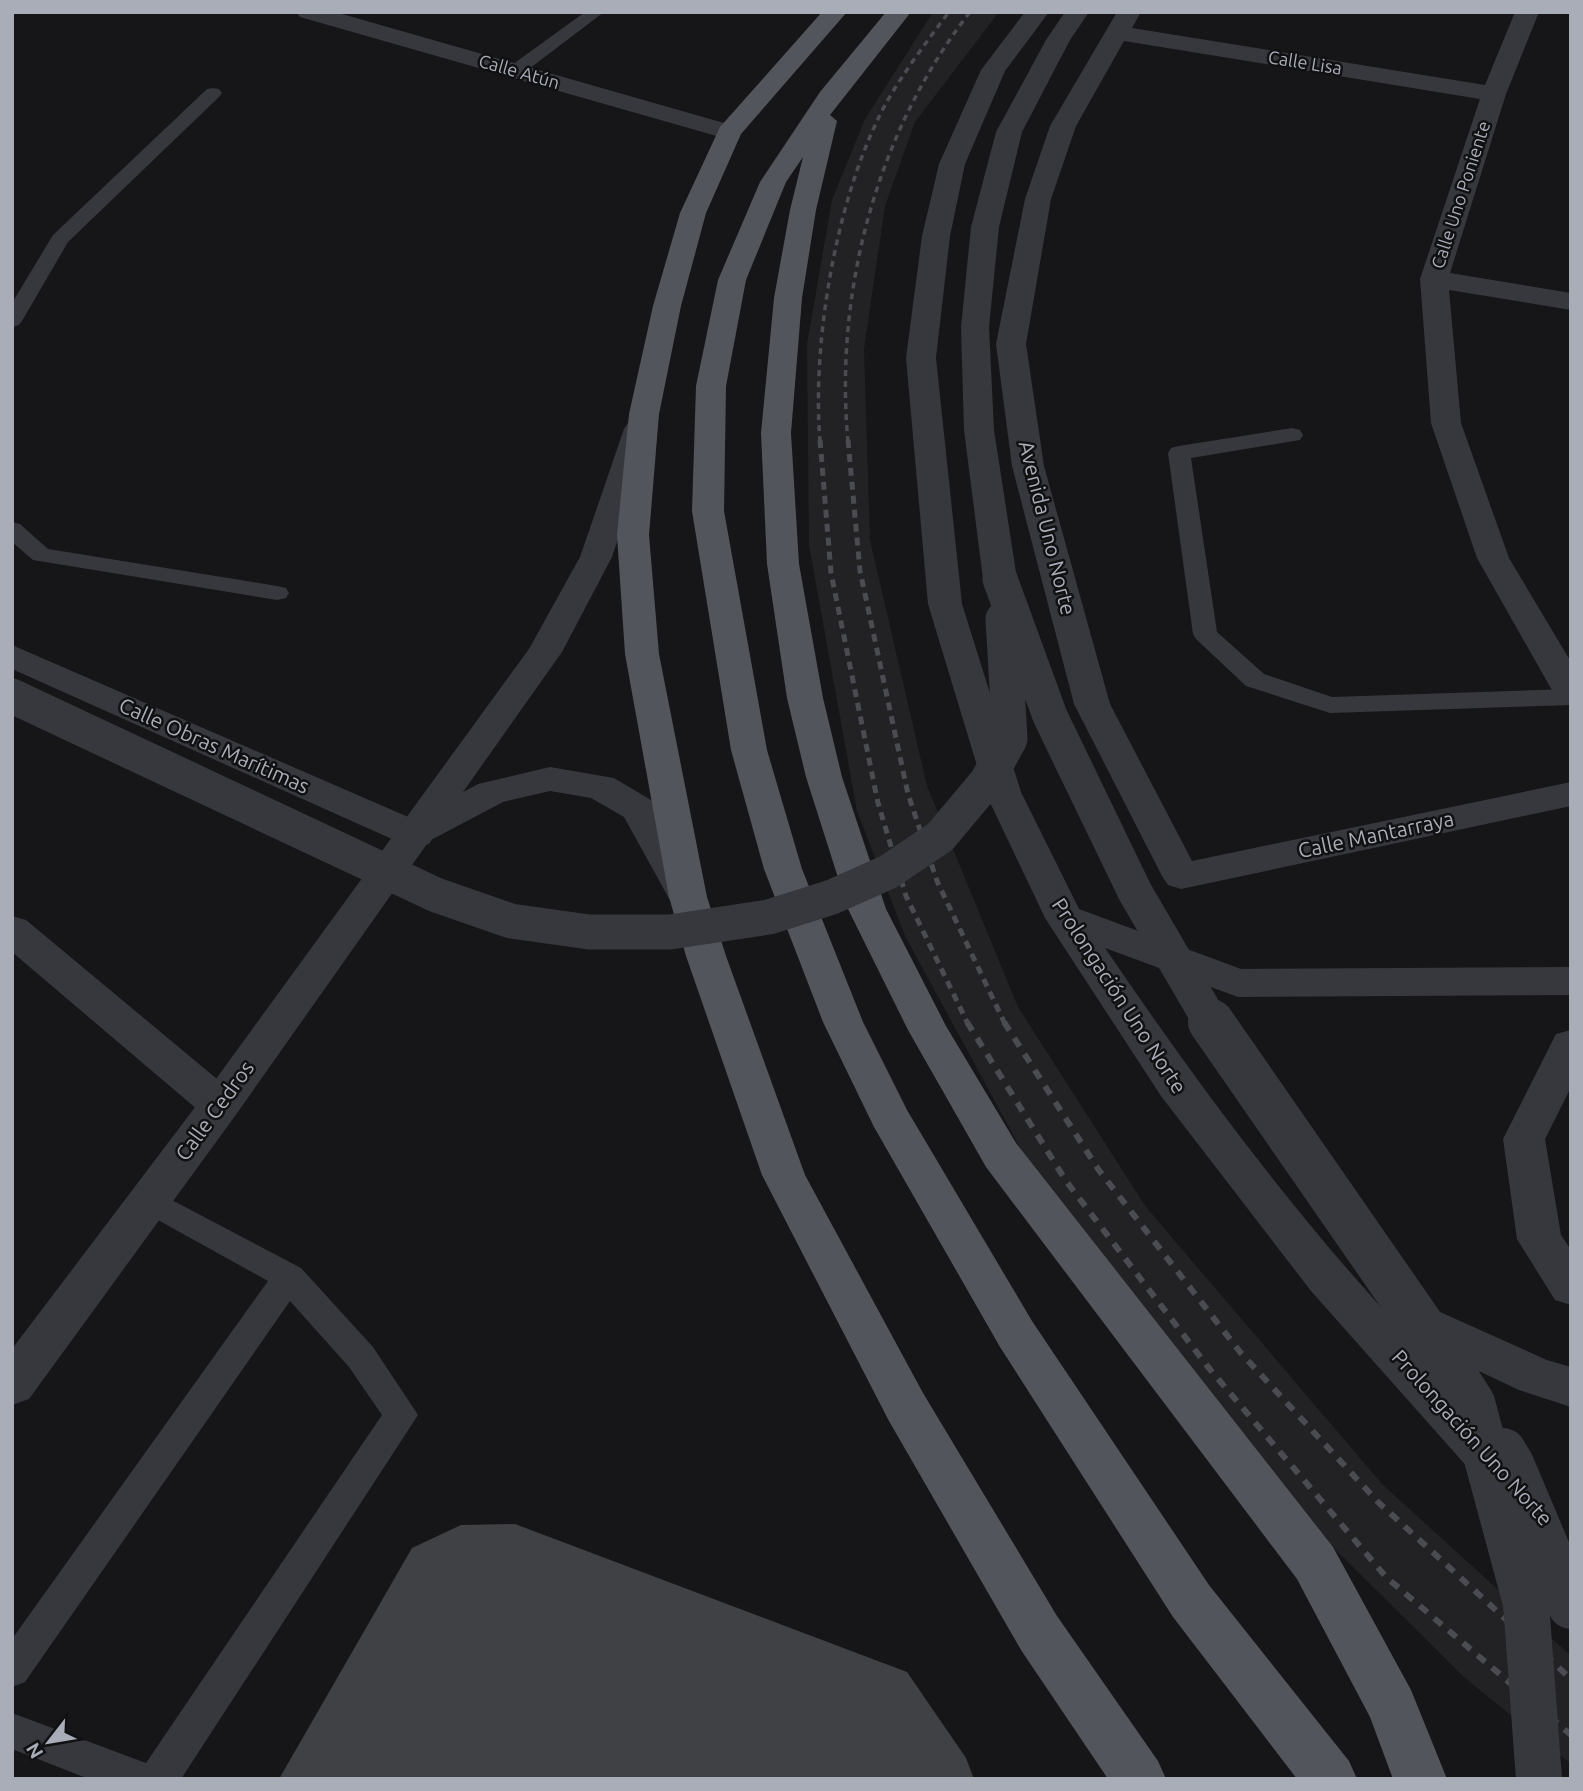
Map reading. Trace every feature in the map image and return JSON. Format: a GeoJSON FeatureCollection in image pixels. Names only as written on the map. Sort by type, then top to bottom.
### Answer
{"type":"FeatureCollection","features":[{"type":"Feature","properties":{"kind":"main road"},"geometry":{"type":"LineString","coordinates":[[835,12],[729,132],[693,213],[667,306],[644,414],[634,535],[642,654],[688,897],[706,956],[784,1175],[906,1407],[1039,1633],[1139,1779]]}},
{"type":"Feature","properties":{"kind":"main road"},"geometry":{"type":"LineString","coordinates":[[898,12],[830,97],[773,182],[732,280],[711,386],[708,511],[748,750],[783,869],[843,1022],[889,1116],[1016,1335],[1191,1601],[1330,1779]]}},
{"type":"Feature","properties":{"kind":"main road"},"geometry":{"type":"LineString","coordinates":[[830,97],[803,210],[788,298],[776,433],[783,564],[805,698],[824,777],[867,909],[928,1030],[1001,1155],[1315,1563],[1393,1707],[1420,1779]]}},
{"type":"Feature","properties":{"kind":"street","name":"Calle Atún"},"geometry":{"type":"LineString","coordinates":[[308,12],[729,132]]}},
{"type":"Feature","properties":{"kind":"street","name":"Prolongación Uno Norte"},"geometry":{"type":"LineString","coordinates":[[1037,12],[993,70],[952,164],[936,236],[921,359],[945,604],[1003,792],[1064,918],[1176,1085],[1327,1278],[1571,1548]]}},
{"type":"Feature","properties":{"kind":"street"},"geometry":{"type":"LineString","coordinates":[[12,696],[436,895],[511,921],[589,932],[670,932],[769,917],[832,897],[888,872],[940,837],[986,781],[1010,739],[1000,579],[979,430],[975,327],[985,227],[1009,132],[1058,40],[1077,12]]}},
{"type":"Feature","properties":{"kind":"street","name":"Calle Uno Poniente"},"geometry":{"type":"LineString","coordinates":[[1527,12],[1494,94],[1434,279],[1446,423],[1493,558],[1571,694]]}},
{"type":"Feature","properties":{"kind":"street","name":"Calle Lisa"},"geometry":{"type":"LineString","coordinates":[[1123,23],[1494,94]]}},
{"type":"Feature","properties":{"kind":"street","name":"Avenida Uno Norte"},"geometry":{"type":"LineString","coordinates":[[1123,23],[1062,126],[1038,199],[1011,344],[1028,466],[1091,704],[1181,876]]}},
{"type":"Feature","properties":{"kind":"street"},"geometry":{"type":"LineString","coordinates":[[1434,279],[1571,302]]}},
{"type":"Feature","properties":{"kind":"street","name":"Calle Cedros"},"geometry":{"type":"LineString","coordinates":[[12,1385],[220,1105],[545,652],[596,557],[644,414]]}},
{"type":"Feature","properties":{"kind":"street"},"geometry":{"type":"LineString","coordinates":[[1000,579],[1050,716],[1135,892],[1218,1034],[1435,1345],[1511,1464],[1571,1606]]}},
{"type":"Feature","properties":{"kind":"street","name":"Calle Obras Marítimas"},"geometry":{"type":"LineString","coordinates":[[12,656],[416,835]]}},
{"type":"Feature","properties":{"kind":"street"},"geometry":{"type":"LineString","coordinates":[[416,835],[491,793],[550,779],[601,787],[638,809],[688,897]]}},
{"type":"Feature","properties":{"kind":"street","name":"Calle Mantarraya"},"geometry":{"type":"LineString","coordinates":[[1181,876],[1571,794]]}},
{"type":"Feature","properties":{"kind":"street"},"geometry":{"type":"LineString","coordinates":[[1064,918],[1238,983],[1571,981]]}},
{"type":"Feature","properties":{"kind":"street"},"geometry":{"type":"LineString","coordinates":[[12,930],[220,1105]]}},
{"type":"Feature","properties":{"kind":"street"},"geometry":{"type":"LineString","coordinates":[[1571,1045],[1524,1139],[1539,1239],[1571,1287]]}},
{"type":"Feature","properties":{"kind":"street"},"geometry":{"type":"LineString","coordinates":[[1327,1278],[1535,1376],[1571,1387]]}},
{"type":"Feature","properties":{"kind":"street"},"geometry":{"type":"LineString","coordinates":[[1472,1403],[1526,1603],[1539,1779]]}},
{"type":"Feature","properties":{"kind":"lane"},"geometry":{"type":"LineString","coordinates":[[514,71],[596,12]]}},
{"type":"Feature","properties":{"kind":"lane"},"geometry":{"type":"LineString","coordinates":[[12,321],[60,239],[213,93]]}},
{"type":"Feature","properties":{"kind":"lane"},"geometry":{"type":"LineString","coordinates":[[1292,435],[1180,453],[1205,634],[1255,680],[1330,705],[1571,694]]}},
{"type":"Feature","properties":{"kind":"lane"},"geometry":{"type":"LineString","coordinates":[[12,529],[41,555],[277,593]]}},
{"type":"Feature","properties":{"kind":"lane"},"geometry":{"type":"LineString","coordinates":[[149,1200],[289,1277],[361,1357],[401,1415],[158,1779]]}},
{"type":"Feature","properties":{"kind":"lane"},"geometry":{"type":"LineString","coordinates":[[12,1670],[289,1277]]}},
{"type":"Feature","properties":{"kind":"lane"},"geometry":{"type":"LineString","coordinates":[[12,1731],[139,1779]]}},
{"type":"Feature","properties":{"kind":"shaded area"},"geometry":{"type":"Polygon","coordinates":[[[933,12],[999,12],[915,122],[885,206],[864,349],[870,540],[927,786],[1018,1007],[1146,1207],[1383,1485],[1571,1656],[1571,1764],[1465,1678],[1266,1481],[1065,1230],[905,936],[857,811],[809,545],[807,344],[832,200],[865,119],[933,12]]]}},
{"type":"Feature","properties":{"kind":"building"},"geometry":{"type":"Polygon","coordinates":[[[515,1524],[907,1672],[966,1758],[974,1779],[279,1779],[412,1548],[461,1525],[515,1524]]]}},
{"type":"Feature","properties":{"kind":"railway"},"geometry":{"type":"LineString","coordinates":[[820,442],[818,404],[823,320],[839,234],[850,193],[884,106],[949,12]]}},
{"type":"Feature","properties":{"kind":"railway"},"geometry":{"type":"LineString","coordinates":[[848,442],[845,385],[848,328],[856,271],[869,215],[887,161],[910,108],[937,58],[970,12]]}},
{"type":"Feature","properties":{"kind":"railway"},"geometry":{"type":"LineString","coordinates":[[820,440],[831,573],[878,803],[906,896],[967,1022]]}},
{"type":"Feature","properties":{"kind":"railway"},"geometry":{"type":"LineString","coordinates":[[848,440],[860,571],[908,794],[937,881],[1004,1022]]}},
{"type":"Feature","properties":{"kind":"railway"},"geometry":{"type":"LineString","coordinates":[[967,1022],[1066,1181],[1208,1367],[1386,1577],[1571,1735]]}},
{"type":"Feature","properties":{"kind":"railway"},"geometry":{"type":"LineString","coordinates":[[1004,1022],[1098,1169],[1240,1352],[1378,1502],[1571,1679]]}}]}
